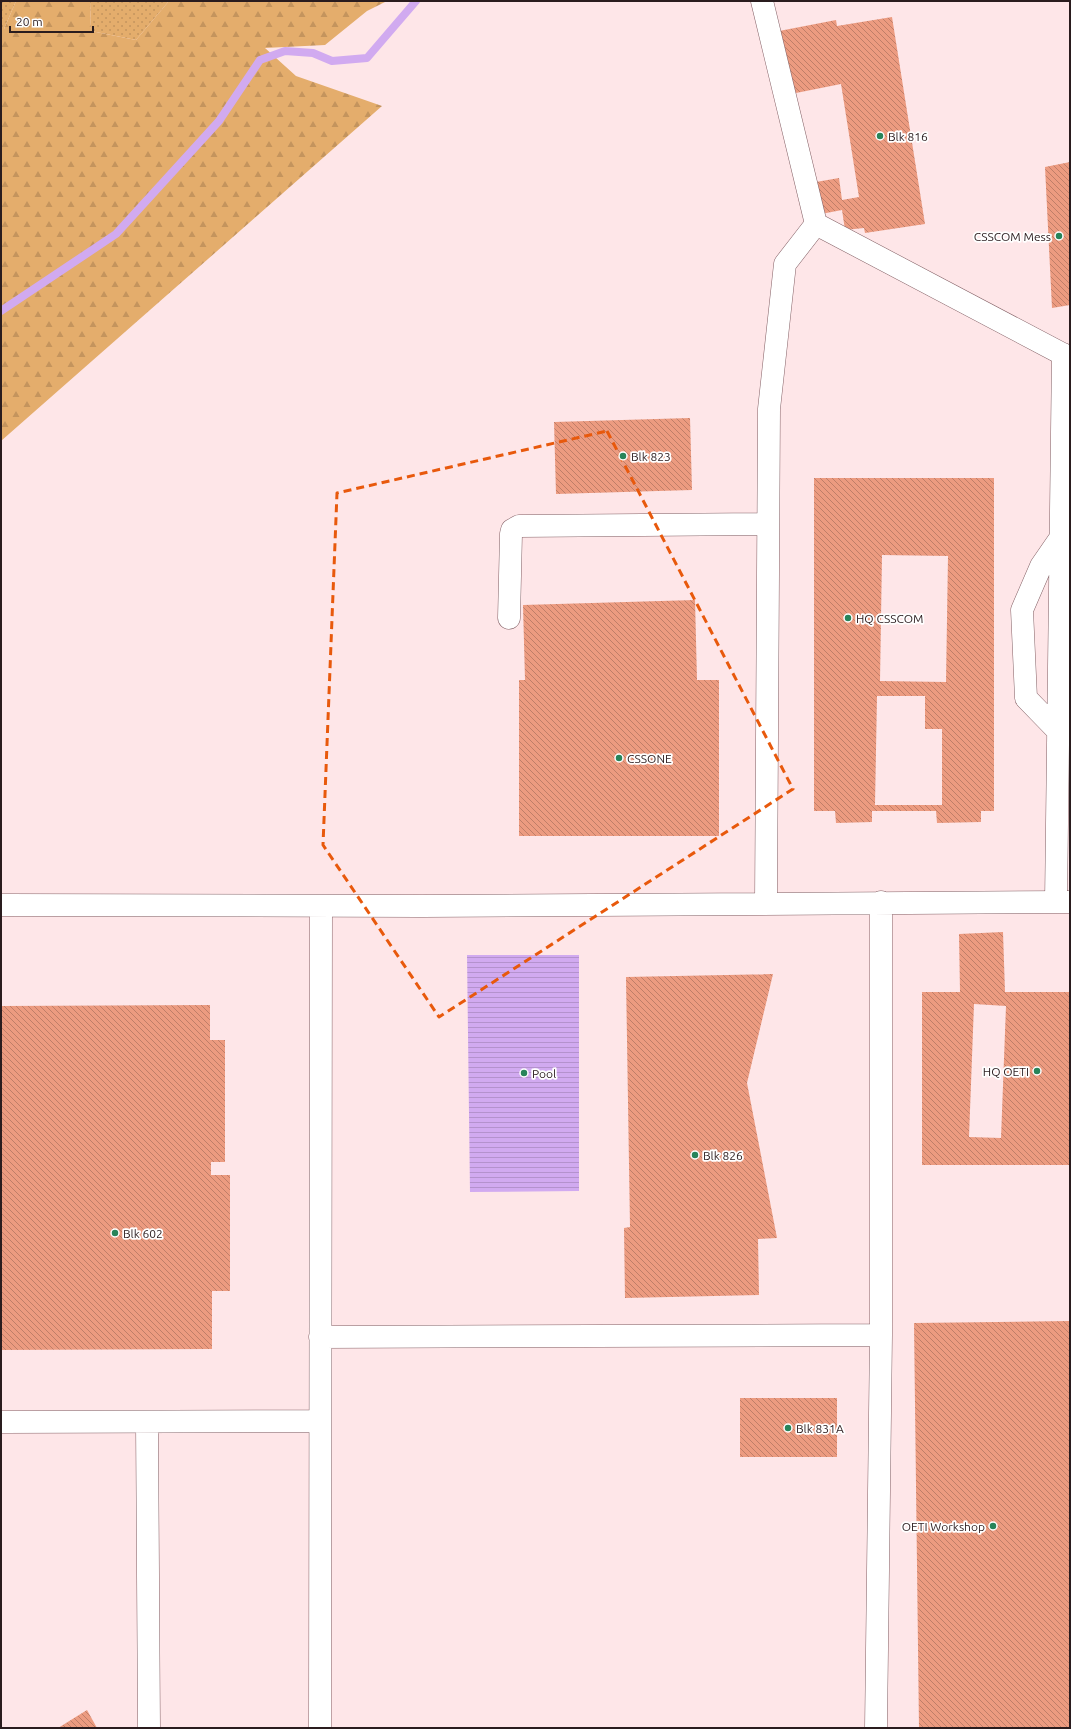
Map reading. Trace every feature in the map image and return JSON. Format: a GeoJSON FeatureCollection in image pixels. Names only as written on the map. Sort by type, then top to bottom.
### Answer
{"type":"FeatureCollection","features":[{"type":"Feature","properties":{"kind":"lane"},"geometry":{"type":"LineString","coordinates":[[1,905],[321,906],[1063,902],[1059,732],[1061,537],[1067,356],[816,224],[762,1]]}},
{"type":"Feature","properties":{"kind":"lane"},"geometry":{"type":"LineString","coordinates":[[766,903],[768,408],[785,264],[816,224]]}},
{"type":"Feature","properties":{"kind":"lane"},"geometry":{"type":"LineString","coordinates":[[509,618],[511,534],[512,530],[519,526],[768,524]]}},
{"type":"Feature","properties":{"kind":"lane"},"geometry":{"type":"LineString","coordinates":[[1059,732],[1026,698],[1022,610],[1041,566],[1061,537]]}},
{"type":"Feature","properties":{"kind":"lane"},"geometry":{"type":"LineString","coordinates":[[876,1728],[881,1335],[881,902]]}},
{"type":"Feature","properties":{"kind":"lane"},"geometry":{"type":"LineString","coordinates":[[320,1728],[321,906]]}},
{"type":"Feature","properties":{"kind":"lane"},"geometry":{"type":"LineString","coordinates":[[320,1337],[881,1335]]}},
{"type":"Feature","properties":{"kind":"lane"},"geometry":{"type":"LineString","coordinates":[[1,1422],[320,1421]]}},
{"type":"Feature","properties":{"kind":"lane"},"geometry":{"type":"LineString","coordinates":[[147,1422],[149,1728]]}},
{"type":"Feature","properties":{"kind":"highlighted area"},"geometry":{"type":"Polygon","coordinates":[[[607,431],[793,789],[439,1017],[323,845],[337,493],[607,431]]]}},
{"type":"Feature","properties":{"kind":"green space"},"geometry":{"type":"Polygon","coordinates":[[[1,1],[16,1],[4,29],[1,29],[1,1]]]}},
{"type":"Feature","properties":{"kind":"green space"},"geometry":{"type":"Polygon","coordinates":[[[16,1],[90,1],[91,31],[136,40],[169,1],[387,1],[367,11],[325,45],[265,48],[296,76],[382,106],[1,441],[1,29],[4,29],[16,1]]]}},
{"type":"Feature","properties":{"kind":"green space"},"geometry":{"type":"Polygon","coordinates":[[[90,1],[169,1],[136,40],[91,31],[90,1]]]}},
{"type":"Feature","properties":{"kind":"shaded area","name":"Pool"},"geometry":{"type":"Polygon","coordinates":[[[467,955],[579,955],[579,1191],[470,1192],[467,955]]]}},
{"type":"Feature","properties":{"kind":"building","name":"Blk 816"},"geometry":{"type":"Polygon","coordinates":[[[892,17],[925,224],[865,233],[864,228],[845,230],[842,210],[821,214],[816,182],[839,178],[842,200],[859,197],[841,84],[786,95],[774,32],[836,20],[837,26],[892,17]]]}},
{"type":"Feature","properties":{"kind":"building","name":"CSSCOM Mess"},"geometry":{"type":"Polygon","coordinates":[[[1070,162],[1070,305],[1052,308],[1045,167],[1070,162]]]}},
{"type":"Feature","properties":{"kind":"building","name":"Blk 823"},"geometry":{"type":"Polygon","coordinates":[[[690,418],[692,490],[556,494],[554,422],[690,418]]]}},
{"type":"Feature","properties":{"kind":"building","name":"HQ CSSCOM"},"geometry":{"type":"Polygon","coordinates":[[[814,478],[994,478],[994,811],[981,811],[981,822],[937,823],[936,811],[872,811],[872,822],[836,823],[835,811],[814,811],[814,478]],[[882,555],[880,681],[946,682],[948,556],[882,555]],[[877,696],[875,805],[942,805],[942,729],[925,729],[925,696],[877,696]]]}},
{"type":"Feature","properties":{"kind":"building","name":"CSSONE"},"geometry":{"type":"Polygon","coordinates":[[[695,600],[697,680],[719,680],[719,836],[519,836],[519,680],[525,680],[523,605],[695,600]]]}},
{"type":"Feature","properties":{"kind":"building","name":"HQ OETI"},"geometry":{"type":"Polygon","coordinates":[[[1003,932],[1005,992],[1070,992],[1070,1165],[922,1165],[922,992],[960,992],[959,934],[1003,932]],[[974,1004],[969,1137],[1001,1138],[1006,1006],[974,1004]]]}},
{"type":"Feature","properties":{"kind":"building","name":"Blk 826"},"geometry":{"type":"Polygon","coordinates":[[[773,974],[747,1083],[777,1238],[758,1239],[759,1295],[625,1298],[624,1228],[630,1227],[626,977],[773,974]]]}},
{"type":"Feature","properties":{"kind":"building","name":"Blk 602"},"geometry":{"type":"Polygon","coordinates":[[[210,1005],[210,1040],[225,1040],[225,1162],[211,1162],[211,1175],[230,1175],[230,1291],[212,1291],[212,1349],[1,1350],[1,1006],[210,1005]]]}},
{"type":"Feature","properties":{"kind":"building","name":"OETI Workshop"},"geometry":{"type":"Polygon","coordinates":[[[1070,1321],[1070,1728],[919,1728],[914,1323],[1070,1321]]]}},
{"type":"Feature","properties":{"kind":"building","name":"Blk 831A"},"geometry":{"type":"Polygon","coordinates":[[[740,1398],[837,1398],[837,1457],[740,1457],[740,1398]]]}},
{"type":"Feature","properties":{"kind":"building"},"geometry":{"type":"Polygon","coordinates":[[[87,1710],[97,1728],[58,1728],[87,1710]]]}},
{"type":"Feature","properties":{"kind":"waterway"},"geometry":{"type":"LineString","coordinates":[[1,311],[116,234],[219,121],[260,60],[285,51],[313,53],[332,61],[367,58],[416,1]]}},
{"type":"Feature","properties":{"kind":"place","name":"Blk 816"},"geometry":{"type":"Point","coordinates":[880,136]}},
{"type":"Feature","properties":{"kind":"place","name":"CSSCOM Mess"},"geometry":{"type":"Point","coordinates":[1059,236]}},
{"type":"Feature","properties":{"kind":"place","name":"Blk 823"},"geometry":{"type":"Point","coordinates":[623,456]}},
{"type":"Feature","properties":{"kind":"place","name":"HQ CSSCOM"},"geometry":{"type":"Point","coordinates":[848,618]}},
{"type":"Feature","properties":{"kind":"place","name":"CSSONE"},"geometry":{"type":"Point","coordinates":[619,758]}},
{"type":"Feature","properties":{"kind":"place","name":"HQ OETI"},"geometry":{"type":"Point","coordinates":[1037,1071]}},
{"type":"Feature","properties":{"kind":"place","name":"Pool"},"geometry":{"type":"Point","coordinates":[524,1073]}},
{"type":"Feature","properties":{"kind":"place","name":"Blk 826"},"geometry":{"type":"Point","coordinates":[695,1155]}},
{"type":"Feature","properties":{"kind":"place","name":"Blk 602"},"geometry":{"type":"Point","coordinates":[115,1233]}},
{"type":"Feature","properties":{"kind":"place","name":"Blk 831A"},"geometry":{"type":"Point","coordinates":[788,1428]}},
{"type":"Feature","properties":{"kind":"place","name":"OETI Workshop"},"geometry":{"type":"Point","coordinates":[993,1526]}}]}
